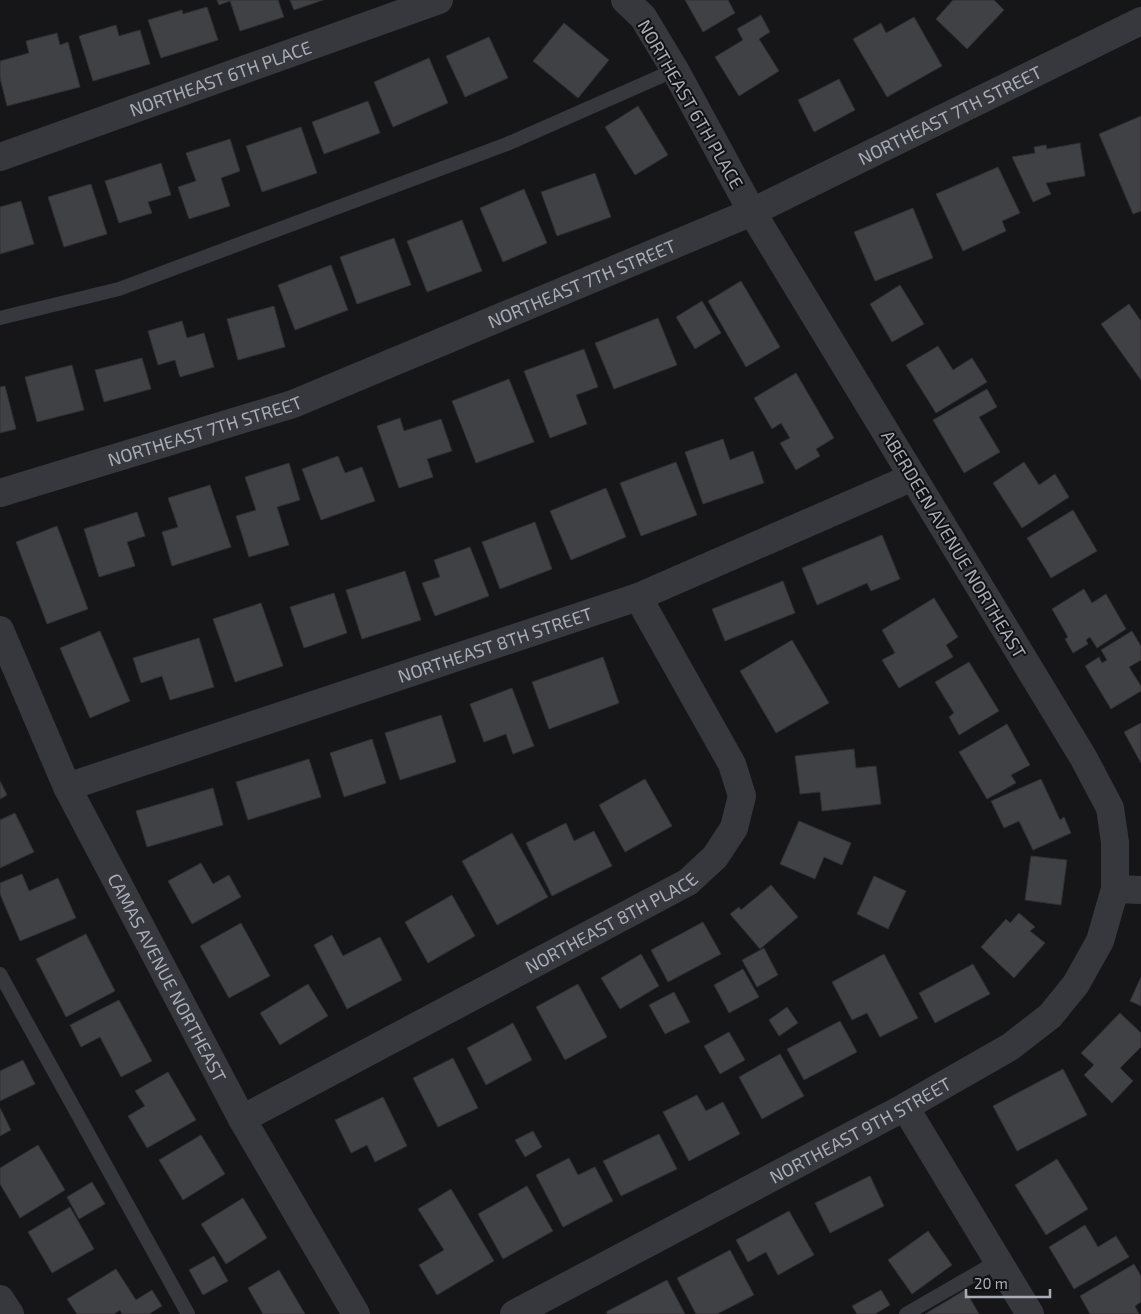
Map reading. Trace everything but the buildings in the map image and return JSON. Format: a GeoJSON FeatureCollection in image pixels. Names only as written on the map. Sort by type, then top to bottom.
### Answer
{"type":"FeatureCollection","features":[{"type":"Feature","properties":{"kind":"street","name":"NORTHEAST 6TH PLACE"},"geometry":{"type":"LineString","coordinates":[[0,157],[439,0]]}},
{"type":"Feature","properties":{"kind":"street","name":"NORTHEAST 6TH PLACE"},"geometry":{"type":"LineString","coordinates":[[625,0],[643,17],[675,70],[752,212]]}},
{"type":"Feature","properties":{"kind":"street","name":"NORTHEAST 7TH STREET"},"geometry":{"type":"LineString","coordinates":[[0,493],[293,404],[752,212],[1141,21]]}},
{"type":"Feature","properties":{"kind":"street","name":"ABERDEEN AVENUE NORTHEAST"},"geometry":{"type":"LineString","coordinates":[[752,212],[1083,757],[1110,808],[1115,842],[1128,890]]}},
{"type":"Feature","properties":{"kind":"street","name":"NORTHEAST 8TH STREET"},"geometry":{"type":"LineString","coordinates":[[67,787],[638,597],[913,477]]}},
{"type":"Feature","properties":{"kind":"street","name":"NORTHEAST 8TH PLACE"},"geometry":{"type":"LineString","coordinates":[[242,1119],[688,882],[715,857],[734,828],[742,796],[732,764],[638,597]]}},
{"type":"Feature","properties":{"kind":"street","name":"CAMAS AVENUE NORTHEAST"},"geometry":{"type":"LineString","coordinates":[[0,630],[67,787],[242,1119],[356,1314]]}},
{"type":"Feature","properties":{"kind":"street","name":"NORTHEAST 9TH STREET"},"geometry":{"type":"LineString","coordinates":[[514,1314],[906,1107],[1010,1047],[1050,1016],[1076,984],[1128,890]]}},
{"type":"Feature","properties":{"kind":"street"},"geometry":{"type":"LineString","coordinates":[[906,1107],[1030,1314]]}},
{"type":"Feature","properties":{"kind":"street"},"geometry":{"type":"LineString","coordinates":[[0,1298],[10,1314]]}},
{"type":"Feature","properties":{"kind":"lane"},"geometry":{"type":"LineString","coordinates":[[0,318],[129,286],[507,144],[675,70]]}},
{"type":"Feature","properties":{"kind":"lane"},"geometry":{"type":"LineString","coordinates":[[0,974],[188,1314]]}},
{"type":"Feature","properties":{"kind":"lane"},"geometry":{"type":"LineString","coordinates":[[906,1314],[998,1261]]}}]}
